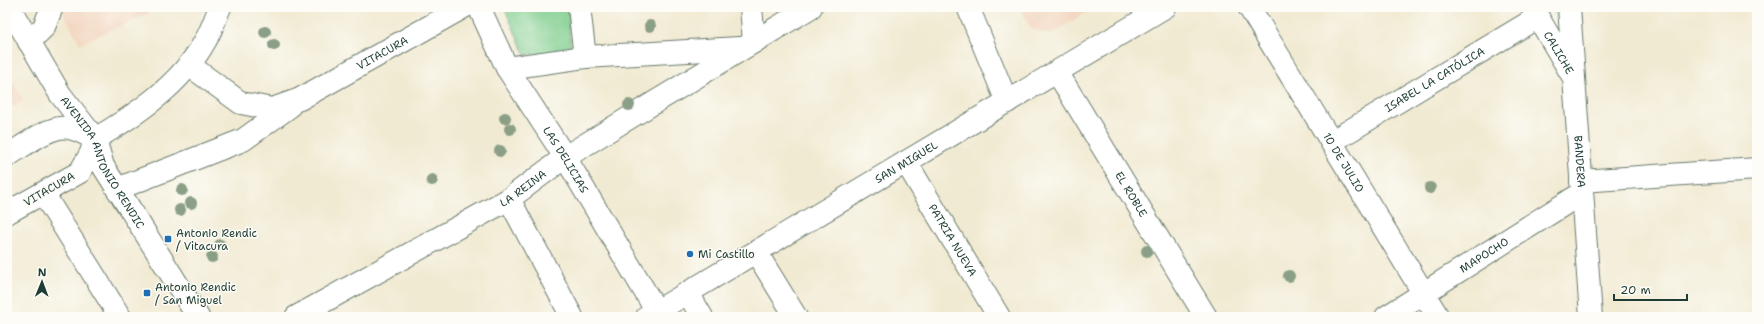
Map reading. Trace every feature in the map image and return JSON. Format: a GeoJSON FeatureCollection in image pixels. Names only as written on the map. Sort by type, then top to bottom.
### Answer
{"type":"FeatureCollection","features":[{"type":"Feature","properties":{"kind":"street","name":"AVENIDA ANTONIO RENDIC"},"geometry":{"type":"LineString","coordinates":[[9,7],[60,94],[95,139],[103,166],[198,317]]}},
{"type":"Feature","properties":{"kind":"street"},"geometry":{"type":"LineString","coordinates":[[29,42],[44,27],[52,7]]}},
{"type":"Feature","properties":{"kind":"street"},"geometry":{"type":"LineString","coordinates":[[7,156],[46,132],[56,129],[68,127],[95,139],[118,125],[156,98],[189,65],[204,44],[220,7]]}},
{"type":"Feature","properties":{"kind":"street","name":"VITACURA"},"geometry":{"type":"LineString","coordinates":[[117,189],[243,140],[300,99],[464,7]]}},
{"type":"Feature","properties":{"kind":"street","name":"LAS DELICIAS"},"geometry":{"type":"LineString","coordinates":[[479,7],[506,68],[566,157],[652,314]]}},
{"type":"Feature","properties":{"kind":"street"},"geometry":{"type":"LineString","coordinates":[[579,7],[585,57]]}},
{"type":"Feature","properties":{"kind":"street"},"geometry":{"type":"LineString","coordinates":[[748,45],[751,7]]}},
{"type":"Feature","properties":{"kind":"street","name":"LA REINA"},"geometry":{"type":"LineString","coordinates":[[296,317],[510,199],[566,157],[811,7]]}},
{"type":"Feature","properties":{"kind":"street"},"geometry":{"type":"LineString","coordinates":[[968,7],[1007,102]]}},
{"type":"Feature","properties":{"kind":"street","name":"SAN MIGUEL"},"geometry":{"type":"LineString","coordinates":[[652,314],[1165,7]]}},
{"type":"Feature","properties":{"kind":"street","name":"10 DE JULIO"},"geometry":{"type":"LineString","coordinates":[[1249,7],[1438,317]]}},
{"type":"Feature","properties":{"kind":"street","name":"BANDERA"},"geometry":{"type":"LineString","coordinates":[[1569,7],[1591,317]]}},
{"type":"Feature","properties":{"kind":"street","name":"ISABEL LA CATÓLICA"},"geometry":{"type":"LineString","coordinates":[[1331,142],[1535,12]]}},
{"type":"Feature","properties":{"kind":"street","name":"CALICHE"},"geometry":{"type":"LineString","coordinates":[[1535,12],[1574,79]]}},
{"type":"Feature","properties":{"kind":"street","name":"LA REINA"},"geometry":{"type":"LineString","coordinates":[[506,68],[585,57],[748,45]]}},
{"type":"Feature","properties":{"kind":"street","name":"VITACURA"},"geometry":{"type":"LineString","coordinates":[[189,65],[241,103],[272,109],[300,99]]}},
{"type":"Feature","properties":{"kind":"street","name":"EL ROBLE"},"geometry":{"type":"LineString","coordinates":[[1057,72],[1206,317]]}},
{"type":"Feature","properties":{"kind":"street"},"geometry":{"type":"LineString","coordinates":[[241,103],[243,140]]}},
{"type":"Feature","properties":{"kind":"street","name":"VITACURA"},"geometry":{"type":"LineString","coordinates":[[7,213],[80,172],[91,153],[95,139]]}},
{"type":"Feature","properties":{"kind":"street","name":"PATRIA NUEVA"},"geometry":{"type":"LineString","coordinates":[[906,162],[999,317]]}},
{"type":"Feature","properties":{"kind":"street","name":"MAPOCHO"},"geometry":{"type":"LineString","coordinates":[[1386,317],[1424,294],[1581,187],[1757,169]]}},
{"type":"Feature","properties":{"kind":"street"},"geometry":{"type":"LineString","coordinates":[[41,195],[46,198],[120,317]]}},
{"type":"Feature","properties":{"kind":"street"},"geometry":{"type":"LineString","coordinates":[[510,199],[572,317]]}},
{"type":"Feature","properties":{"kind":"street"},"geometry":{"type":"LineString","coordinates":[[756,252],[796,317]]}},
{"type":"Feature","properties":{"kind":"street"},"geometry":{"type":"LineString","coordinates":[[688,293],[702,317]]}},
{"type":"Feature","properties":{"kind":"shaded area"},"geometry":{"type":"Polygon","coordinates":[[[60,7],[150,7],[147,14],[80,44],[60,7]]]}},
{"type":"Feature","properties":{"kind":"shaded area"},"geometry":{"type":"Polygon","coordinates":[[[1019,7],[1095,7],[1052,34],[1032,30],[1019,7]]]}},
{"type":"Feature","properties":{"kind":"shaded area"},"geometry":{"type":"Polygon","coordinates":[[[7,73],[24,101],[7,111],[7,73]]]}},
{"type":"Feature","properties":{"kind":"green space"},"geometry":{"type":"Polygon","coordinates":[[[504,7],[568,7],[571,50],[525,55],[504,7]]]}},
{"type":"Feature","properties":{"kind":"green space"},"geometry":{"type":"Polygon","coordinates":[[[1549,7],[1557,7],[1558,22],[1549,7]]]}},
{"type":"Feature","properties":{"kind":"place","name":"Antonio Rendic / Vitacura"},"geometry":{"type":"Point","coordinates":[168,239]}},
{"type":"Feature","properties":{"kind":"place","name":"Mi Castillo"},"geometry":{"type":"Point","coordinates":[690,254]}},
{"type":"Feature","properties":{"kind":"place","name":"Antonio Rendic / San Miguel"},"geometry":{"type":"Point","coordinates":[147,293]}}]}
